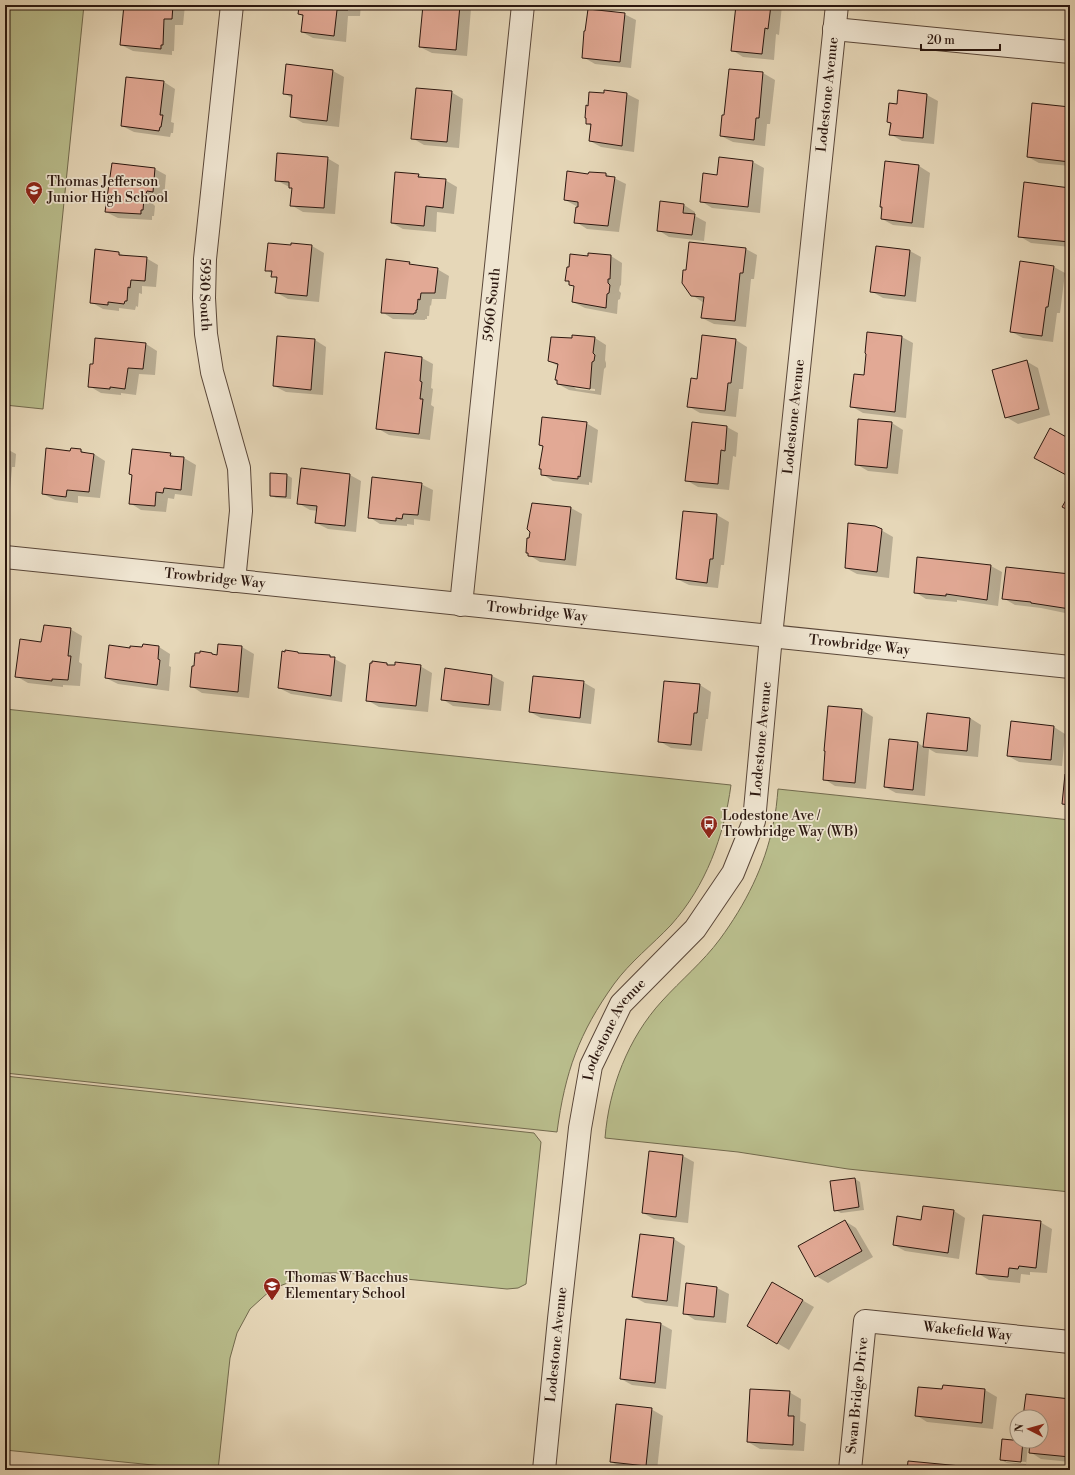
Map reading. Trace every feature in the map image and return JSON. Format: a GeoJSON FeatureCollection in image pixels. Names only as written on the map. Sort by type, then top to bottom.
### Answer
{"type":"FeatureCollection","features":[{"type":"Feature","properties":{"kind":"street","name":"5930 South"},"geometry":{"type":"LineString","coordinates":[[232,5],[205,259],[204,298],[206,334],[212,372],[239,468],[241,511],[234,581]]}},
{"type":"Feature","properties":{"kind":"street","name":"5960 South"},"geometry":{"type":"LineString","coordinates":[[461,605],[523,5]]}},
{"type":"Feature","properties":{"kind":"street","name":"Lodestone Avenue"},"geometry":{"type":"LineString","coordinates":[[544,1470],[579,1136],[591,1066],[621,1004],[695,929],[733,873],[754,821],[771,636],[837,5]]}},
{"type":"Feature","properties":{"kind":"street"},"geometry":{"type":"LineString","coordinates":[[834,29],[1070,52]]}},
{"type":"Feature","properties":{"kind":"street","name":"Trowbridge Way"},"geometry":{"type":"LineString","coordinates":[[5,557],[1070,667]]}},
{"type":"Feature","properties":{"kind":"street","name":"Wakefield Way"},"geometry":{"type":"LineString","coordinates":[[865,1321],[1070,1342]]}},
{"type":"Feature","properties":{"kind":"street","name":"Swan Bridge Drive"},"geometry":{"type":"LineString","coordinates":[[850,1470],[865,1321]]}},
{"type":"Feature","properties":{"kind":"green space","name":"Thomas Jefferson Junior High School"},"geometry":{"type":"Polygon","coordinates":[[[5,5],[84,5],[43,409],[5,405],[5,5]]]}},
{"type":"Feature","properties":{"kind":"green space"},"geometry":{"type":"Polygon","coordinates":[[[5,709],[731,785],[724,823],[712,860],[694,894],[671,925],[620,976],[591,1019],[575,1054],[569,1072],[560,1110],[557,1132],[5,1073],[5,709]]]}},
{"type":"Feature","properties":{"kind":"green space"},"geometry":{"type":"Polygon","coordinates":[[[778,789],[1070,820],[1070,1192],[848,1169],[738,1152],[605,1138],[607,1119],[616,1082],[630,1047],[639,1031],[662,1001],[720,939],[738,913],[753,885],[765,855],[769,840],[775,816],[778,789]]]}},
{"type":"Feature","properties":{"kind":"green space","name":"Thomas W Bacchus Elementary School"},"geometry":{"type":"Polygon","coordinates":[[[5,1076],[534,1133],[541,1142],[526,1284],[518,1288],[507,1289],[345,1273],[323,1273],[303,1277],[272,1289],[250,1309],[237,1333],[230,1358],[218,1470],[202,1470],[5,1450],[5,1076]]]}},
{"type":"Feature","properties":{"kind":"building"},"geometry":{"type":"Polygon","coordinates":[[[124,5],[173,5],[172,19],[164,19],[163,45],[161,45],[161,49],[120,45],[124,5]]]}},
{"type":"Feature","properties":{"kind":"building"},"geometry":{"type":"Polygon","coordinates":[[[290,5],[349,5],[348,10],[337,10],[334,36],[301,32],[303,15],[298,14],[299,7],[290,5]]]}},
{"type":"Feature","properties":{"kind":"building"},"geometry":{"type":"Polygon","coordinates":[[[423,5],[460,5],[456,50],[419,47],[423,5]]]}},
{"type":"Feature","properties":{"kind":"building"},"geometry":{"type":"Polygon","coordinates":[[[736,5],[771,5],[768,29],[765,28],[762,54],[731,51],[736,5]]]}},
{"type":"Feature","properties":{"kind":"building"},"geometry":{"type":"Polygon","coordinates":[[[588,9],[625,13],[620,62],[582,58],[584,31],[588,9]]]}},
{"type":"Feature","properties":{"kind":"building"},"geometry":{"type":"Polygon","coordinates":[[[286,64],[333,70],[327,121],[290,117],[292,95],[283,94],[286,64]]]}},
{"type":"Feature","properties":{"kind":"building"},"geometry":{"type":"Polygon","coordinates":[[[729,69],[763,72],[759,118],[756,118],[754,140],[720,136],[729,69]]]}},
{"type":"Feature","properties":{"kind":"building"},"geometry":{"type":"Polygon","coordinates":[[[126,77],[164,81],[160,115],[163,115],[159,131],[121,126],[126,77]]]}},
{"type":"Feature","properties":{"kind":"building"},"geometry":{"type":"Polygon","coordinates":[[[416,88],[452,91],[447,142],[411,139],[416,88]]]}},
{"type":"Feature","properties":{"kind":"building"},"geometry":{"type":"Polygon","coordinates":[[[604,90],[627,93],[622,146],[589,141],[591,124],[586,124],[585,118],[589,92],[604,93],[604,90]]]}},
{"type":"Feature","properties":{"kind":"building"},"geometry":{"type":"Polygon","coordinates":[[[898,90],[927,94],[923,138],[889,135],[891,123],[887,122],[889,103],[897,104],[898,90]]]}},
{"type":"Feature","properties":{"kind":"building"},"geometry":{"type":"Polygon","coordinates":[[[1032,103],[1070,107],[1070,162],[1027,157],[1032,103]]]}},
{"type":"Feature","properties":{"kind":"building"},"geometry":{"type":"Polygon","coordinates":[[[277,153],[328,157],[324,208],[290,206],[292,188],[289,188],[289,182],[275,181],[277,153]]]}},
{"type":"Feature","properties":{"kind":"building"},"geometry":{"type":"Polygon","coordinates":[[[719,157],[753,161],[748,207],[700,202],[703,173],[717,175],[719,157]]]}},
{"type":"Feature","properties":{"kind":"building"},"geometry":{"type":"Polygon","coordinates":[[[885,161],[919,165],[912,223],[881,219],[882,207],[880,207],[885,161]]]}},
{"type":"Feature","properties":{"kind":"building"},"geometry":{"type":"Polygon","coordinates":[[[112,163],[155,168],[153,192],[147,191],[146,194],[142,194],[142,198],[144,198],[143,210],[141,210],[141,214],[105,212],[112,163]]]}},
{"type":"Feature","properties":{"kind":"building"},"geometry":{"type":"Polygon","coordinates":[[[567,171],[588,174],[589,172],[606,173],[606,176],[615,177],[608,226],[574,223],[578,202],[564,200],[567,171]]]}},
{"type":"Feature","properties":{"kind":"building"},"geometry":{"type":"Polygon","coordinates":[[[395,172],[419,174],[418,177],[446,179],[443,208],[426,206],[424,226],[391,223],[395,172]]]}},
{"type":"Feature","properties":{"kind":"building"},"geometry":{"type":"Polygon","coordinates":[[[1024,182],[1070,188],[1070,242],[1018,237],[1024,182]]]}},
{"type":"Feature","properties":{"kind":"building"},"geometry":{"type":"Polygon","coordinates":[[[660,201],[684,204],[683,213],[695,214],[692,235],[657,231],[660,201]]]}},
{"type":"Feature","properties":{"kind":"building"},"geometry":{"type":"Polygon","coordinates":[[[689,242],[746,248],[743,273],[740,273],[735,321],[701,318],[704,297],[691,296],[682,283],[683,270],[686,270],[689,242]]]}},
{"type":"Feature","properties":{"kind":"building"},"geometry":{"type":"Polygon","coordinates":[[[268,243],[312,245],[307,296],[275,293],[277,277],[271,277],[272,271],[265,271],[268,243]]]}},
{"type":"Feature","properties":{"kind":"building"},"geometry":{"type":"Polygon","coordinates":[[[876,246],[910,250],[905,296],[870,292],[876,246]]]}},
{"type":"Feature","properties":{"kind":"building"},"geometry":{"type":"Polygon","coordinates":[[[95,249],[119,252],[119,255],[147,257],[145,281],[131,280],[130,288],[128,287],[127,301],[125,301],[124,304],[108,302],[108,305],[90,303],[95,249]]]}},
{"type":"Feature","properties":{"kind":"building"},"geometry":{"type":"Polygon","coordinates":[[[588,253],[611,255],[610,279],[608,279],[608,283],[610,285],[609,293],[607,294],[606,308],[572,302],[574,286],[569,285],[569,281],[565,281],[567,267],[569,267],[570,254],[588,256],[588,253]]]}},
{"type":"Feature","properties":{"kind":"building"},"geometry":{"type":"Polygon","coordinates":[[[386,259],[438,268],[435,293],[421,293],[420,300],[418,299],[416,313],[381,313],[386,259]]]}},
{"type":"Feature","properties":{"kind":"building"},"geometry":{"type":"Polygon","coordinates":[[[1020,261],[1054,266],[1042,336],[1010,332],[1020,261]]]}},
{"type":"Feature","properties":{"kind":"building"},"geometry":{"type":"Polygon","coordinates":[[[867,332],[902,336],[895,412],[850,407],[854,374],[864,375],[867,332]]]}},
{"type":"Feature","properties":{"kind":"building"},"geometry":{"type":"Polygon","coordinates":[[[572,335],[595,337],[593,353],[595,355],[594,361],[592,362],[590,389],[557,384],[557,380],[555,380],[558,364],[548,361],[551,337],[572,338],[572,335]]]}},
{"type":"Feature","properties":{"kind":"building"},"geometry":{"type":"Polygon","coordinates":[[[702,335],[736,339],[731,383],[728,383],[725,411],[687,407],[691,378],[697,379],[702,335]]]}},
{"type":"Feature","properties":{"kind":"building"},"geometry":{"type":"Polygon","coordinates":[[[277,336],[315,339],[311,390],[273,386],[277,336]]]}},
{"type":"Feature","properties":{"kind":"building"},"geometry":{"type":"Polygon","coordinates":[[[95,338],[146,343],[143,369],[128,368],[125,389],[88,387],[90,364],[93,364],[95,338]]]}},
{"type":"Feature","properties":{"kind":"building"},"geometry":{"type":"Polygon","coordinates":[[[385,352],[422,357],[420,399],[423,399],[419,434],[376,429],[385,352]]]}},
{"type":"Feature","properties":{"kind":"building"},"geometry":{"type":"Polygon","coordinates":[[[1027,360],[1039,409],[1005,418],[992,370],[1027,360]]]}},
{"type":"Feature","properties":{"kind":"building"},"geometry":{"type":"Polygon","coordinates":[[[542,417],[587,422],[580,477],[578,476],[578,479],[541,475],[541,469],[539,469],[543,446],[539,445],[542,417]]]}},
{"type":"Feature","properties":{"kind":"building"},"geometry":{"type":"Polygon","coordinates":[[[858,419],[892,422],[887,468],[855,465],[858,419]]]}},
{"type":"Feature","properties":{"kind":"building"},"geometry":{"type":"Polygon","coordinates":[[[692,422],[727,426],[725,451],[721,450],[718,484],[685,481],[692,422]]]}},
{"type":"Feature","properties":{"kind":"building"},"geometry":{"type":"Polygon","coordinates":[[[1050,428],[1070,439],[1070,477],[1034,458],[1050,428]]]}},
{"type":"Feature","properties":{"kind":"building"},"geometry":{"type":"Polygon","coordinates":[[[46,448],[70,451],[71,448],[81,449],[81,452],[94,454],[89,492],[67,490],[66,497],[42,494],[46,448]]]}},
{"type":"Feature","properties":{"kind":"building"},"geometry":{"type":"Polygon","coordinates":[[[132,449],[171,453],[170,456],[184,457],[181,490],[164,488],[163,493],[156,492],[155,506],[129,504],[132,475],[129,474],[132,449]]]}},
{"type":"Feature","properties":{"kind":"building"},"geometry":{"type":"Polygon","coordinates":[[[301,468],[350,474],[345,526],[315,523],[317,506],[297,504],[301,468]]]}},
{"type":"Feature","properties":{"kind":"building"},"geometry":{"type":"Polygon","coordinates":[[[270,473],[287,474],[286,497],[270,496],[270,473]]]}},
{"type":"Feature","properties":{"kind":"building"},"geometry":{"type":"Polygon","coordinates":[[[372,477],[422,483],[418,515],[403,514],[402,519],[396,518],[396,521],[368,518],[372,477]]]}},
{"type":"Feature","properties":{"kind":"building"},"geometry":{"type":"Polygon","coordinates":[[[1070,493],[1070,511],[1062,507],[1070,493]]]}},
{"type":"Feature","properties":{"kind":"building"},"geometry":{"type":"Polygon","coordinates":[[[532,503],[571,507],[565,560],[528,556],[528,553],[526,553],[527,538],[529,538],[530,532],[527,529],[532,503]]]}},
{"type":"Feature","properties":{"kind":"building"},"geometry":{"type":"Polygon","coordinates":[[[683,511],[717,514],[713,559],[710,559],[707,583],[676,579],[683,511]]]}},
{"type":"Feature","properties":{"kind":"building"},"geometry":{"type":"Polygon","coordinates":[[[848,523],[875,526],[882,529],[877,572],[845,568],[848,523]]]}},
{"type":"Feature","properties":{"kind":"building"},"geometry":{"type":"Polygon","coordinates":[[[917,557],[991,565],[987,600],[946,594],[946,596],[914,593],[917,557]]]}},
{"type":"Feature","properties":{"kind":"building"},"geometry":{"type":"Polygon","coordinates":[[[1006,567],[1070,574],[1070,609],[1031,602],[1002,599],[1006,567]]]}},
{"type":"Feature","properties":{"kind":"building"},"geometry":{"type":"Polygon","coordinates":[[[44,625],[71,628],[68,656],[71,656],[68,680],[52,679],[52,681],[15,677],[20,639],[41,642],[44,625]]]}},
{"type":"Feature","properties":{"kind":"building"},"geometry":{"type":"Polygon","coordinates":[[[143,644],[159,646],[158,659],[160,660],[157,685],[105,678],[109,645],[130,648],[130,646],[142,647],[143,644]]]}},
{"type":"Feature","properties":{"kind":"building"},"geometry":{"type":"Polygon","coordinates":[[[218,644],[242,646],[238,692],[190,687],[195,653],[200,653],[200,651],[217,655],[218,644]]]}},
{"type":"Feature","properties":{"kind":"building"},"geometry":{"type":"Polygon","coordinates":[[[285,650],[298,653],[330,655],[330,657],[335,657],[331,696],[278,688],[282,651],[285,652],[285,650]]]}},
{"type":"Feature","properties":{"kind":"building"},"geometry":{"type":"Polygon","coordinates":[[[372,661],[387,663],[387,665],[395,665],[395,662],[421,665],[416,706],[366,701],[370,663],[372,663],[372,661]]]}},
{"type":"Feature","properties":{"kind":"building"},"geometry":{"type":"Polygon","coordinates":[[[445,668],[492,675],[489,705],[441,700],[445,668]]]}},
{"type":"Feature","properties":{"kind":"building"},"geometry":{"type":"Polygon","coordinates":[[[533,676],[584,681],[580,718],[529,712],[533,676]]]}},
{"type":"Feature","properties":{"kind":"building"},"geometry":{"type":"Polygon","coordinates":[[[664,681],[700,684],[697,713],[694,713],[691,745],[658,742],[664,681]]]}},
{"type":"Feature","properties":{"kind":"building"},"geometry":{"type":"Polygon","coordinates":[[[828,706],[862,709],[855,783],[823,780],[828,706]]]}},
{"type":"Feature","properties":{"kind":"building"},"geometry":{"type":"Polygon","coordinates":[[[927,713],[970,718],[967,751],[923,747],[927,713]]]}},
{"type":"Feature","properties":{"kind":"building"},"geometry":{"type":"Polygon","coordinates":[[[1011,721],[1054,726],[1051,760],[1007,756],[1011,721]]]}},
{"type":"Feature","properties":{"kind":"building"},"geometry":{"type":"Polygon","coordinates":[[[889,739],[918,742],[913,790],[884,787],[889,739]]]}},
{"type":"Feature","properties":{"kind":"building"},"geometry":{"type":"Polygon","coordinates":[[[1065,774],[1070,775],[1070,805],[1062,804],[1065,774]]]}},
{"type":"Feature","properties":{"kind":"building"},"geometry":{"type":"Polygon","coordinates":[[[649,1151],[683,1155],[676,1217],[642,1213],[649,1151]]]}},
{"type":"Feature","properties":{"kind":"building"},"geometry":{"type":"Polygon","coordinates":[[[855,1178],[859,1207],[834,1211],[830,1181],[855,1178]]]}},
{"type":"Feature","properties":{"kind":"building"},"geometry":{"type":"Polygon","coordinates":[[[923,1206],[954,1210],[948,1253],[893,1245],[897,1216],[921,1220],[923,1206]]]}},
{"type":"Feature","properties":{"kind":"building"},"geometry":{"type":"Polygon","coordinates":[[[983,1215],[1041,1221],[1036,1268],[1019,1266],[1018,1269],[1009,1268],[1008,1277],[976,1274],[983,1215]]]}},
{"type":"Feature","properties":{"kind":"building"},"geometry":{"type":"Polygon","coordinates":[[[845,1220],[862,1251],[815,1277],[798,1246],[845,1220]]]}},
{"type":"Feature","properties":{"kind":"building"},"geometry":{"type":"Polygon","coordinates":[[[640,1234],[674,1238],[667,1301],[632,1297],[640,1234]]]}},
{"type":"Feature","properties":{"kind":"building"},"geometry":{"type":"Polygon","coordinates":[[[772,1282],[803,1300],[777,1344],[747,1326],[772,1282]]]}},
{"type":"Feature","properties":{"kind":"building"},"geometry":{"type":"Polygon","coordinates":[[[686,1283],[717,1287],[714,1317],[683,1314],[686,1283]]]}},
{"type":"Feature","properties":{"kind":"building"},"geometry":{"type":"Polygon","coordinates":[[[626,1319],[661,1323],[655,1383],[620,1379],[626,1319]]]}},
{"type":"Feature","properties":{"kind":"building"},"geometry":{"type":"Polygon","coordinates":[[[943,1385],[985,1389],[982,1423],[915,1416],[918,1387],[942,1389],[943,1385]]]}},
{"type":"Feature","properties":{"kind":"building"},"geometry":{"type":"Polygon","coordinates":[[[750,1389],[790,1391],[788,1416],[794,1416],[793,1445],[747,1442],[750,1389]]]}},
{"type":"Feature","properties":{"kind":"building"},"geometry":{"type":"Polygon","coordinates":[[[1026,1394],[1070,1399],[1070,1457],[1029,1453],[1029,1449],[1049,1449],[1049,1409],[1024,1409],[1026,1394]]]}},
{"type":"Feature","properties":{"kind":"building"},"geometry":{"type":"Polygon","coordinates":[[[616,1404],[652,1408],[646,1466],[610,1462],[616,1404]]]}},
{"type":"Feature","properties":{"kind":"building"},"geometry":{"type":"Polygon","coordinates":[[[1002,1439],[1009,1440],[1009,1449],[1022,1449],[1021,1462],[1000,1460],[1002,1439]]]}},
{"type":"Feature","properties":{"kind":"building"},"geometry":{"type":"Polygon","coordinates":[[[908,1461],[961,1466],[961,1470],[907,1470],[908,1461]]]}},
{"type":"Feature","properties":{"kind":"place","name":"Thomas Jefferson Junior High School"},"geometry":{"type":"Point","coordinates":[34,205]}},
{"type":"Feature","properties":{"kind":"place","name":"Lodestone Ave / Trowbridge Way (WB)"},"geometry":{"type":"Point","coordinates":[709,839]}},
{"type":"Feature","properties":{"kind":"place","name":"Thomas W Bacchus Elementary School"},"geometry":{"type":"Point","coordinates":[272,1301]}}]}
